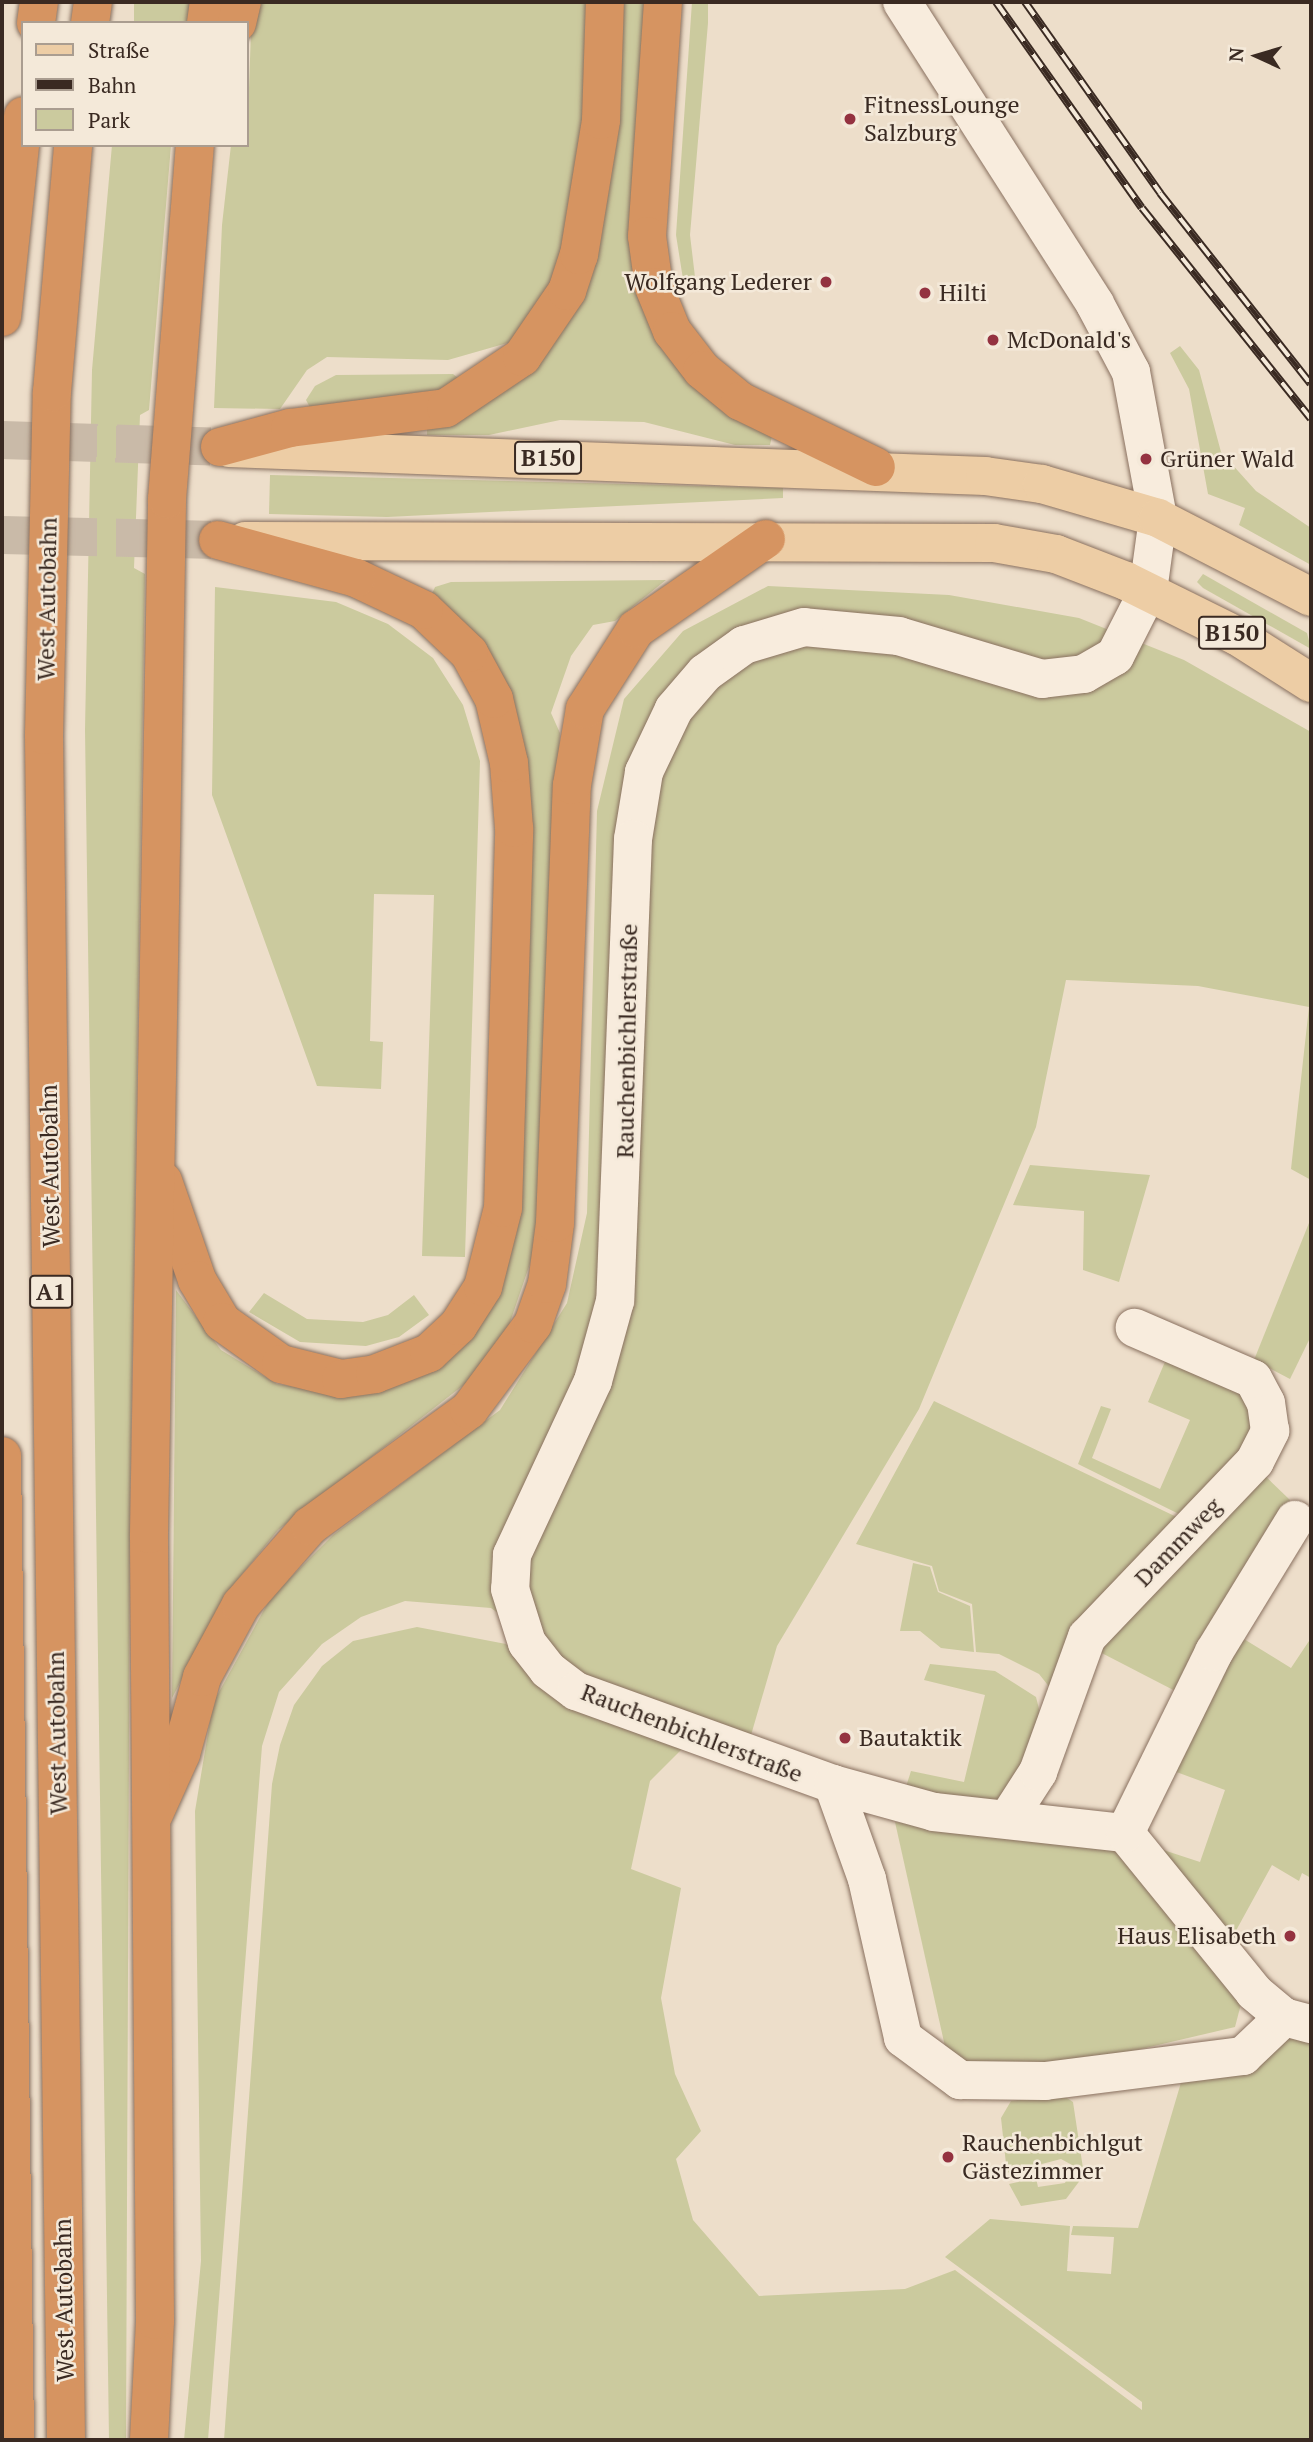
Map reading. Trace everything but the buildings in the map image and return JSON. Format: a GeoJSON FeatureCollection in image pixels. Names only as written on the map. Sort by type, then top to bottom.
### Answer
{"type":"FeatureCollection","features":[{"type":"Feature","properties":{"kind":"highway"},"geometry":{"type":"LineString","coordinates":[[36,21],[39,2]]}},
{"type":"Feature","properties":{"kind":"highway"},"geometry":{"type":"LineString","coordinates":[[90,21],[93,2]]}},
{"type":"Feature","properties":{"kind":"highway"},"geometry":{"type":"LineString","coordinates":[[206,21],[209,2]]}},
{"type":"Feature","properties":{"kind":"highway"},"geometry":{"type":"LineString","coordinates":[[237,21],[242,2]]}},
{"type":"Feature","properties":{"kind":"highway"},"geometry":{"type":"LineString","coordinates":[[220,447],[290,428],[446,408],[522,357],[567,290],[579,255],[601,120],[605,2]]}},
{"type":"Feature","properties":{"kind":"highway"},"geometry":{"type":"LineString","coordinates":[[663,2],[647,236],[654,287],[672,331],[702,370],[740,401],[876,467]]}},
{"type":"Feature","properties":{"kind":"highway"},"geometry":{"type":"LineString","coordinates":[[2,317],[21,135]]}},
{"type":"Feature","properties":{"kind":"highway","name":"West Autobahn"},"geometry":{"type":"LineString","coordinates":[[66,2440],[44,735],[52,392],[73,147]]}},
{"type":"Feature","properties":{"kind":"highway"},"geometry":{"type":"LineString","coordinates":[[149,2440],[155,2320],[149,1825],[154,1154],[167,499],[196,149]]}},
{"type":"Feature","properties":{"kind":"highway"},"geometry":{"type":"LineString","coordinates":[[149,1825],[181,1754],[202,1677],[241,1605],[310,1526],[469,1410],[533,1324],[547,1284],[555,1223],[572,785],[585,709],[612,658],[643,623],[766,539]]}},
{"type":"Feature","properties":{"kind":"highway"},"geometry":{"type":"LineString","coordinates":[[154,1154],[211,1306],[251,1348],[296,1370],[362,1377],[429,1353],[458,1326],[483,1287],[499,1237],[506,1169],[514,828],[509,763],[494,699],[469,653],[424,610],[356,578],[218,540]]}},
{"type":"Feature","properties":{"kind":"highway","name":"West Autobahn"},"geometry":{"type":"LineString","coordinates":[[2,1456],[15,2440]]}},
{"type":"Feature","properties":{"kind":"main road","name":"B150"},"geometry":{"type":"LineString","coordinates":[[220,447],[876,467],[1042,484],[1157,518],[1311,597]]}},
{"type":"Feature","properties":{"kind":"main road","name":"B150"},"geometry":{"type":"LineString","coordinates":[[218,540],[397,545],[766,539],[994,543],[1056,554],[1148,591],[1311,682]]}},
{"type":"Feature","properties":{"kind":"street","name":"Rauchenbichlerstraße"},"geometry":{"type":"LineString","coordinates":[[833,1784],[867,1879],[903,2038],[960,2080],[1045,2081],[1243,2056],[1297,2020],[1254,1992],[1125,1833],[1009,1817],[934,1812],[833,1784],[576,1691],[527,1643],[510,1589],[512,1555],[593,1381],[615,1301],[632,850],[644,772],[688,690],[724,657],[765,636],[804,627],[873,631],[1014,673],[1057,679],[1094,670],[1115,656],[1148,591],[1157,518],[1131,372],[1081,281],[902,2]]}},
{"type":"Feature","properties":{"kind":"street","name":"Dammweg"},"geometry":{"type":"LineString","coordinates":[[1009,1817],[1038,1772],[1087,1637],[1255,1461],[1270,1430],[1266,1403],[1252,1379],[1135,1328]]}},
{"type":"Feature","properties":{"kind":"street"},"geometry":{"type":"LineString","coordinates":[[1125,1833],[1214,1652],[1295,1520]]}},
{"type":"Feature","properties":{"kind":"green space"},"geometry":{"type":"Polygon","coordinates":[[[134,2],[189,2],[189,21],[134,21],[134,2]]]}},
{"type":"Feature","properties":{"kind":"green space"},"geometry":{"type":"Polygon","coordinates":[[[252,2],[591,2],[594,41],[567,241],[546,298],[514,341],[448,360],[327,357],[307,370],[280,409],[214,408],[222,225],[231,147],[248,147],[252,2]]]}},
{"type":"Feature","properties":{"kind":"green space"},"geometry":{"type":"Polygon","coordinates":[[[620,2],[649,2],[631,260],[655,336],[772,436],[770,445],[735,445],[644,422],[560,420],[489,435],[427,435],[427,427],[544,351],[620,2]]]}},
{"type":"Feature","properties":{"kind":"green space"},"geometry":{"type":"Polygon","coordinates":[[[692,2],[708,2],[708,23],[690,235],[695,277],[683,279],[676,235],[692,2]]]}},
{"type":"Feature","properties":{"kind":"green space"},"geometry":{"type":"Polygon","coordinates":[[[112,147],[171,147],[149,410],[140,415],[134,568],[145,574],[130,1503],[126,2440],[109,2440],[85,730],[92,370],[112,147]]]}},
{"type":"Feature","properties":{"kind":"green space"},"geometry":{"type":"Polygon","coordinates":[[[1180,346],[1199,370],[1221,452],[1256,491],[1311,528],[1311,565],[1239,525],[1245,508],[1208,494],[1189,389],[1170,353],[1180,346]]]}},
{"type":"Feature","properties":{"kind":"green space"},"geometry":{"type":"Polygon","coordinates":[[[453,374],[462,381],[434,394],[313,413],[306,400],[315,386],[336,375],[453,374]]]}},
{"type":"Feature","properties":{"kind":"green space"},"geometry":{"type":"Polygon","coordinates":[[[270,475],[783,488],[783,498],[387,517],[269,514],[270,475]]]}},
{"type":"Feature","properties":{"kind":"green space"},"geometry":{"type":"Polygon","coordinates":[[[1203,574],[1307,633],[1311,649],[1203,588],[1197,582],[1203,574]]]}},
{"type":"Feature","properties":{"kind":"green space"},"geometry":{"type":"Polygon","coordinates":[[[666,580],[615,621],[593,625],[571,656],[551,713],[560,733],[535,1249],[505,1337],[470,1380],[278,1530],[227,1593],[172,1698],[176,1290],[221,1350],[277,1384],[330,1392],[489,1303],[530,816],[431,596],[435,587],[451,582],[666,580]]]}},
{"type":"Feature","properties":{"kind":"green space"},"geometry":{"type":"Polygon","coordinates":[[[768,586],[949,595],[1079,618],[1184,660],[1311,732],[1311,1180],[1291,1169],[1309,1007],[1198,986],[1066,980],[1036,1127],[919,1409],[777,1646],[749,1742],[602,1688],[491,1608],[405,1601],[361,1617],[322,1644],[279,1692],[262,1746],[208,2440],[184,2440],[201,2261],[195,1811],[213,1703],[271,1597],[333,1535],[500,1410],[567,1303],[587,1213],[597,811],[624,699],[683,631],[768,586]]]}},
{"type":"Feature","properties":{"kind":"green space"},"geometry":{"type":"Polygon","coordinates":[[[215,587],[336,602],[388,624],[433,658],[463,705],[480,761],[465,1257],[422,1256],[434,895],[374,894],[370,1041],[383,1042],[381,1089],[317,1086],[212,795],[215,587]]]}},
{"type":"Feature","properties":{"kind":"green space"},"geometry":{"type":"Polygon","coordinates":[[[1030,1165],[1150,1175],[1119,1282],[1083,1270],[1084,1211],[1013,1205],[1030,1165]]]}},
{"type":"Feature","properties":{"kind":"green space"},"geometry":{"type":"Polygon","coordinates":[[[1311,1218],[1311,1336],[1290,1379],[1254,1360],[1311,1218]]]}},
{"type":"Feature","properties":{"kind":"green space"},"geometry":{"type":"Polygon","coordinates":[[[264,1293],[307,1319],[363,1322],[388,1315],[414,1295],[429,1315],[399,1337],[366,1346],[300,1342],[249,1312],[264,1293]]]}},
{"type":"Feature","properties":{"kind":"green space"},"geometry":{"type":"Polygon","coordinates":[[[1167,1357],[1247,1390],[1258,1434],[1189,1519],[1078,1464],[1101,1406],[1111,1409],[1092,1458],[1160,1489],[1190,1420],[1148,1402],[1167,1357]]]}},
{"type":"Feature","properties":{"kind":"green space"},"geometry":{"type":"Polygon","coordinates":[[[934,1401],[1185,1521],[1051,1689],[1039,1674],[999,1654],[976,1652],[972,1604],[939,1591],[932,1566],[856,1544],[934,1401]]]}},
{"type":"Feature","properties":{"kind":"green space"},"geometry":{"type":"Polygon","coordinates":[[[1259,1470],[1290,1500],[1183,1695],[1092,1648],[1259,1470]]]}},
{"type":"Feature","properties":{"kind":"green space"},"geometry":{"type":"Polygon","coordinates":[[[913,1563],[930,1567],[938,1592],[970,1606],[974,1652],[941,1648],[920,1631],[900,1631],[913,1563]]]}},
{"type":"Feature","properties":{"kind":"green space"},"geometry":{"type":"Polygon","coordinates":[[[417,1627],[506,1644],[519,1659],[686,1745],[650,1781],[631,1869],[681,1888],[661,1998],[675,2074],[701,2131],[676,2159],[693,2220],[759,2296],[905,2289],[955,2270],[1142,2410],[1142,2402],[945,2257],[990,2219],[1070,2226],[1067,2271],[1111,2274],[1114,2237],[1071,2235],[1073,2226],[1138,2228],[1185,2069],[1274,2034],[1311,2030],[1311,2440],[224,2440],[272,1784],[280,1745],[294,1705],[322,1666],[353,1641],[417,1627]]]}},
{"type":"Feature","properties":{"kind":"green space"},"geometry":{"type":"Polygon","coordinates":[[[1239,1636],[1291,1668],[1311,1638],[1311,1878],[1302,1873],[1299,1881],[1272,1865],[1227,1947],[1142,1843],[1200,1862],[1225,1790],[1163,1767],[1239,1636]]]}},
{"type":"Feature","properties":{"kind":"green space"},"geometry":{"type":"Polygon","coordinates":[[[930,1664],[995,1671],[1036,1697],[1043,1725],[1004,1801],[904,1793],[911,1771],[964,1782],[985,1695],[924,1680],[930,1664]]]}},
{"type":"Feature","properties":{"kind":"green space"},"geometry":{"type":"Polygon","coordinates":[[[895,1822],[1113,1844],[1241,2004],[1235,2027],[1064,2067],[977,2067],[946,2051],[895,1822]]]}},
{"type":"Feature","properties":{"kind":"green space"},"geometry":{"type":"Polygon","coordinates":[[[1061,2094],[1073,2102],[1084,2175],[1066,2199],[1021,2206],[1009,2184],[1036,2178],[1038,2187],[1065,2183],[1072,2165],[1061,2159],[1007,2173],[1001,2118],[1011,2101],[1061,2094]]]}},
{"type":"Feature","properties":{"kind":"tunnel"},"geometry":{"type":"LineString","coordinates":[[2,440],[220,447]]}},
{"type":"Feature","properties":{"kind":"tunnel"},"geometry":{"type":"LineString","coordinates":[[2,535],[218,540]]}},
{"type":"Feature","properties":{"kind":"railway"},"geometry":{"type":"LineString","coordinates":[[996,2],[1142,208],[1311,419]]}},
{"type":"Feature","properties":{"kind":"railway"},"geometry":{"type":"LineString","coordinates":[[1025,2],[1160,193],[1311,384]]}},
{"type":"Feature","properties":{"kind":"place","name":"FitnessLounge Salzburg"},"geometry":{"type":"Point","coordinates":[850,119]}},
{"type":"Feature","properties":{"kind":"place","name":"Wolfgang Lederer"},"geometry":{"type":"Point","coordinates":[826,282]}},
{"type":"Feature","properties":{"kind":"place","name":"Hilti"},"geometry":{"type":"Point","coordinates":[925,293]}},
{"type":"Feature","properties":{"kind":"place","name":"McDonald's"},"geometry":{"type":"Point","coordinates":[993,340]}},
{"type":"Feature","properties":{"kind":"place","name":"Grüner Wald"},"geometry":{"type":"Point","coordinates":[1146,459]}},
{"type":"Feature","properties":{"kind":"place","name":"Bautaktik"},"geometry":{"type":"Point","coordinates":[845,1738]}},
{"type":"Feature","properties":{"kind":"place","name":"Haus Elisabeth"},"geometry":{"type":"Point","coordinates":[1290,1936]}},
{"type":"Feature","properties":{"kind":"place","name":"Rauchenbichlgut Gästezimmer"},"geometry":{"type":"Point","coordinates":[948,2157]}}]}
